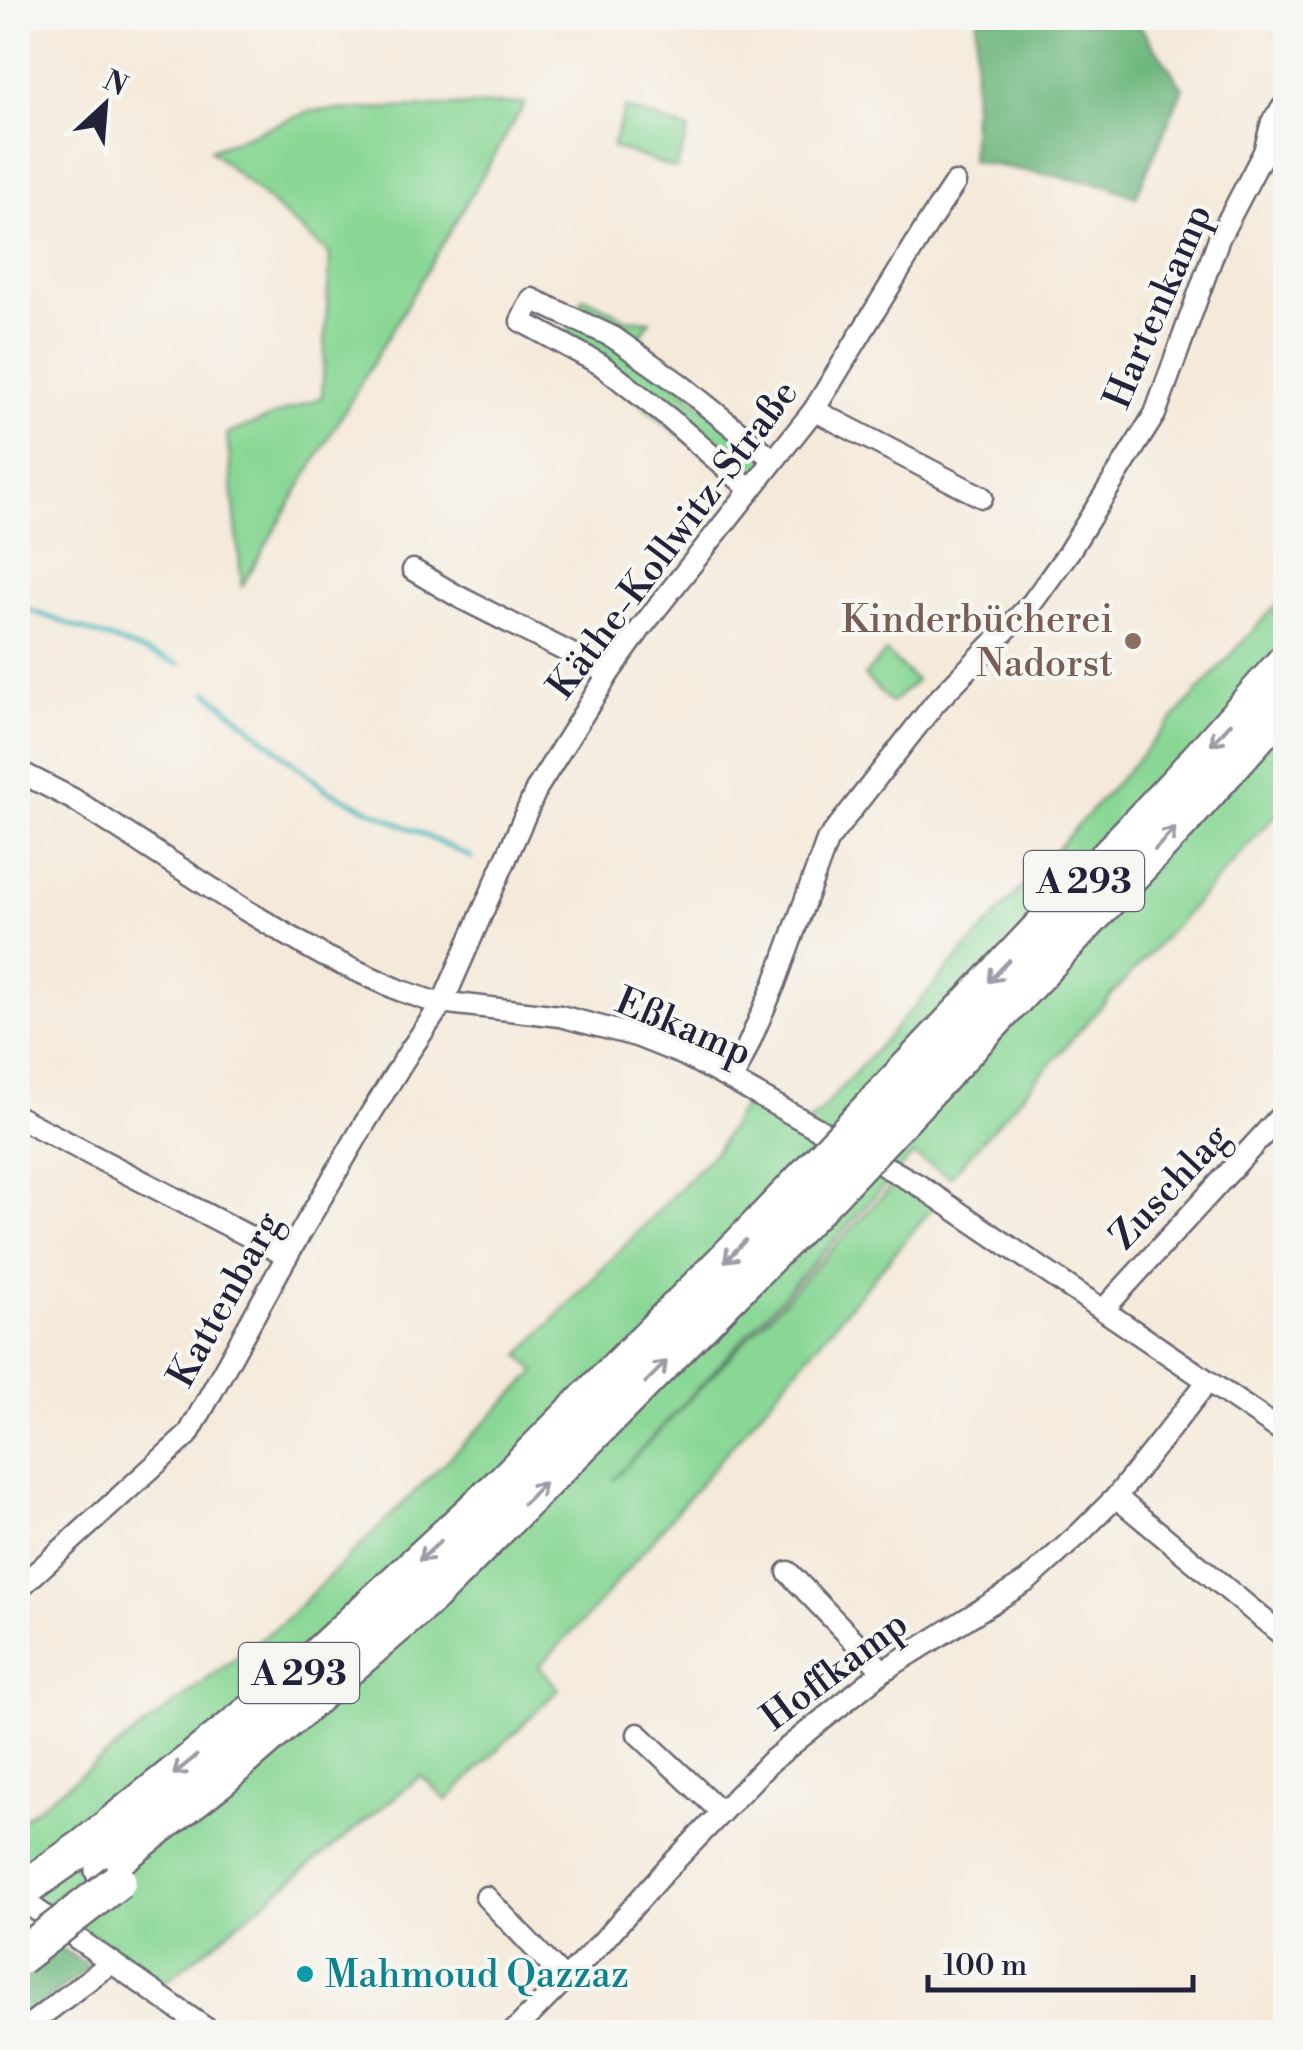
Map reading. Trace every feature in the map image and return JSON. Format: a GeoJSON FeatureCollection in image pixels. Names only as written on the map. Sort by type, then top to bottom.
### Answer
{"type":"FeatureCollection","features":[{"type":"Feature","properties":{"kind":"highway","name":"A 293"},"geometry":{"type":"LineString","coordinates":[[893,1106],[1286,661]]}},
{"type":"Feature","properties":{"kind":"highway","name":"A 293"},"geometry":{"type":"LineString","coordinates":[[18,1895],[91,1859],[218,1780],[432,1594],[893,1106],[1184,819],[1286,704]]}},
{"type":"Feature","properties":{"kind":"highway","name":"A 293"},"geometry":{"type":"LineString","coordinates":[[18,1930],[501,1485],[728,1257],[815,1188]]}},
{"type":"Feature","properties":{"kind":"highway"},"geometry":{"type":"LineString","coordinates":[[18,1869],[38,1858],[91,1859]]}},
{"type":"Feature","properties":{"kind":"highway"},"geometry":{"type":"LineString","coordinates":[[18,1958],[91,1859]]}},
{"type":"Feature","properties":{"kind":"street","name":"Hartenkamp"},"geometry":{"type":"LineString","coordinates":[[731,1080],[775,983],[828,841],[935,703],[1032,603],[1155,414],[1219,238],[1264,152],[1272,122],[1286,104]]}},
{"type":"Feature","properties":{"kind":"street"},"geometry":{"type":"LineString","coordinates":[[1269,134],[1286,153]]}},
{"type":"Feature","properties":{"kind":"street","name":"Käthe-Kollwitz-Straße"},"geometry":{"type":"LineString","coordinates":[[443,1002],[537,788],[609,673],[814,410],[956,183]]}},
{"type":"Feature","properties":{"kind":"street"},"geometry":{"type":"LineString","coordinates":[[750,489],[670,418],[600,364],[521,321],[532,298],[613,337],[682,385],[774,460]]}},
{"type":"Feature","properties":{"kind":"street"},"geometry":{"type":"LineString","coordinates":[[814,410],[982,497]]}},
{"type":"Feature","properties":{"kind":"street"},"geometry":{"type":"LineString","coordinates":[[414,570],[609,673]]}},
{"type":"Feature","properties":{"kind":"street","name":"Eßkamp"},"geometry":{"type":"LineString","coordinates":[[18,771],[73,799],[326,957],[399,990],[443,1002],[560,1016],[636,1036],[684,1055],[920,1186],[1286,1434]]}},
{"type":"Feature","properties":{"kind":"street","name":"Kattenbarg"},"geometry":{"type":"LineString","coordinates":[[18,1589],[188,1435],[390,1082],[443,1002]]}},
{"type":"Feature","properties":{"kind":"street","name":"Zuschlag"},"geometry":{"type":"LineString","coordinates":[[1103,1310],[1286,1110]]}},
{"type":"Feature","properties":{"kind":"street"},"geometry":{"type":"LineString","coordinates":[[18,1117],[288,1256]]}},
{"type":"Feature","properties":{"kind":"street","name":"Hoffkamp"},"geometry":{"type":"LineString","coordinates":[[513,2032],[770,1762],[882,1671],[1027,1580],[1116,1498],[1208,1381]]}},
{"type":"Feature","properties":{"kind":"street"},"geometry":{"type":"LineString","coordinates":[[1116,1498],[1286,1638]]}},
{"type":"Feature","properties":{"kind":"street"},"geometry":{"type":"LineString","coordinates":[[788,1572],[882,1671]]}},
{"type":"Feature","properties":{"kind":"street"},"geometry":{"type":"LineString","coordinates":[[638,1734],[720,1812]]}},
{"type":"Feature","properties":{"kind":"street"},"geometry":{"type":"LineString","coordinates":[[18,1895],[211,2032]]}},
{"type":"Feature","properties":{"kind":"street"},"geometry":{"type":"LineString","coordinates":[[486,1897],[565,1980]]}},
{"type":"Feature","properties":{"kind":"street"},"geometry":{"type":"LineString","coordinates":[[20,2032],[112,1962]]}},
{"type":"Feature","properties":{"kind":"green space"},"geometry":{"type":"Polygon","coordinates":[[[977,18],[1140,26],[1183,88],[1136,197],[1106,185],[971,161],[977,18]]]}},
{"type":"Feature","properties":{"kind":"green space"},"geometry":{"type":"Polygon","coordinates":[[[525,103],[242,586],[227,434],[322,397],[330,255],[210,150],[311,111],[525,103]]]}},
{"type":"Feature","properties":{"kind":"green space"},"geometry":{"type":"Polygon","coordinates":[[[625,108],[689,130],[676,169],[612,147],[625,108]]]}},
{"type":"Feature","properties":{"kind":"green space"},"geometry":{"type":"Polygon","coordinates":[[[584,297],[628,319],[650,321],[632,350],[774,460],[750,489],[562,344],[584,297]]]}},
{"type":"Feature","properties":{"kind":"green space"},"geometry":{"type":"Polygon","coordinates":[[[1285,595],[1285,805],[950,1177],[913,1155],[613,1480],[895,1183],[934,1206],[589,1615],[539,1666],[559,1689],[447,1800],[421,1776],[153,1992],[18,1897],[18,1822],[282,1623],[536,1372],[520,1355],[717,1149],[747,1099],[799,1128],[816,1116],[1285,595]]]}},
{"type":"Feature","properties":{"kind":"green space"},"geometry":{"type":"Polygon","coordinates":[[[886,652],[916,681],[891,703],[864,676],[886,652]]]}},
{"type":"Feature","properties":{"kind":"green space"},"geometry":{"type":"Polygon","coordinates":[[[58,1946],[90,1967],[18,2022],[18,1981],[58,1946]]]}},
{"type":"Feature","properties":{"kind":"waterway"},"geometry":{"type":"LineString","coordinates":[[18,606],[179,664]]}},
{"type":"Feature","properties":{"kind":"waterway"},"geometry":{"type":"LineString","coordinates":[[208,692],[327,790],[471,857]]}},
{"type":"Feature","properties":{"kind":"place","name":"Kinderbücherei Nadorst"},"geometry":{"type":"Point","coordinates":[1133,641]}},
{"type":"Feature","properties":{"kind":"place","name":"Mahmoud Qazzaz"},"geometry":{"type":"Point","coordinates":[305,1974]}}]}
